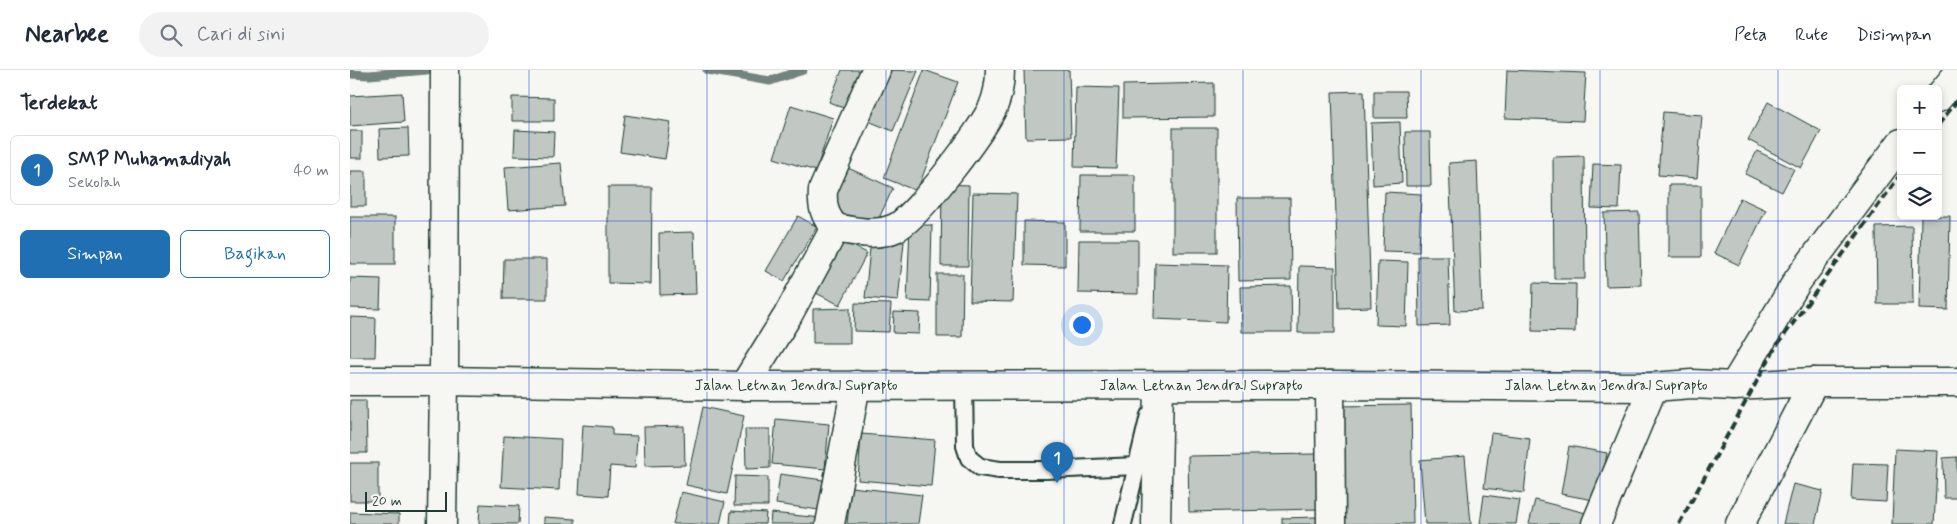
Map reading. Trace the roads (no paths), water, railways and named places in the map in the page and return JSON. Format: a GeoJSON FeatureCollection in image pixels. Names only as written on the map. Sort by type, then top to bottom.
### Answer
{"type":"FeatureCollection","features":[{"type":"Feature","properties":{"kind":"main road"},"geometry":{"type":"LineString","coordinates":[[442,524],[445,70]]}},
{"type":"Feature","properties":{"kind":"main road"},"geometry":{"type":"LineString","coordinates":[[876,70],[823,190],[822,206],[826,217],[835,228],[870,234],[895,228],[916,212],[978,133],[992,108],[1000,86],[1000,70]]}},
{"type":"Feature","properties":{"kind":"main road"},"geometry":{"type":"LineString","coordinates":[[1942,93],[1957,75]]}},
{"type":"Feature","properties":{"kind":"main road"},"geometry":{"type":"LineString","coordinates":[[1734,386],[1798,280],[1897,149]]}},
{"type":"Feature","properties":{"kind":"main road"},"geometry":{"type":"LineString","coordinates":[[744,386],[788,315],[835,228]]}},
{"type":"Feature","properties":{"kind":"main road","name":"Jalan Letnan Jendral Suprapto"},"geometry":{"type":"LineString","coordinates":[[350,381],[444,380],[744,386],[1330,385],[1653,387],[1692,384],[1734,386],[1814,382],[1957,382]]}},
{"type":"Feature","properties":{"kind":"main road"},"geometry":{"type":"LineString","coordinates":[[1740,524],[1814,382]]}},
{"type":"Feature","properties":{"kind":"main road"},"geometry":{"type":"LineString","coordinates":[[830,524],[856,385]]}},
{"type":"Feature","properties":{"kind":"main road"},"geometry":{"type":"LineString","coordinates":[[1330,385],[1331,524]]}},
{"type":"Feature","properties":{"kind":"main road"},"geometry":{"type":"LineString","coordinates":[[1156,524],[1157,386]]}},
{"type":"Feature","properties":{"kind":"main road"},"geometry":{"type":"LineString","coordinates":[[1596,524],[1653,387]]}},
{"type":"Feature","properties":{"kind":"lane"},"geometry":{"type":"LineString","coordinates":[[964,386],[965,446],[969,458],[980,467],[1000,470],[1046,470],[1137,466]]}},
{"type":"Feature","properties":{"kind":"lane"},"geometry":{"type":"LineString","coordinates":[[1123,524],[1157,386]]}},
{"type":"Feature","properties":{"kind":"waterway"},"geometry":{"type":"LineString","coordinates":[[350,74],[369,75],[427,70]]}},
{"type":"Feature","properties":{"kind":"waterway"},"geometry":{"type":"LineString","coordinates":[[707,70],[770,81],[803,70]]}},
{"type":"Feature","properties":{"kind":"railway"},"geometry":{"type":"LineString","coordinates":[[1942,120],[1957,101]]}},
{"type":"Feature","properties":{"kind":"railway"},"geometry":{"type":"LineString","coordinates":[[1679,524],[1775,348],[1900,175]]}},
{"type":"Feature","properties":{"kind":"place","name":"SMP Muhamadiyah"},"geometry":{"type":"Point","coordinates":[1057,483]}}]}
